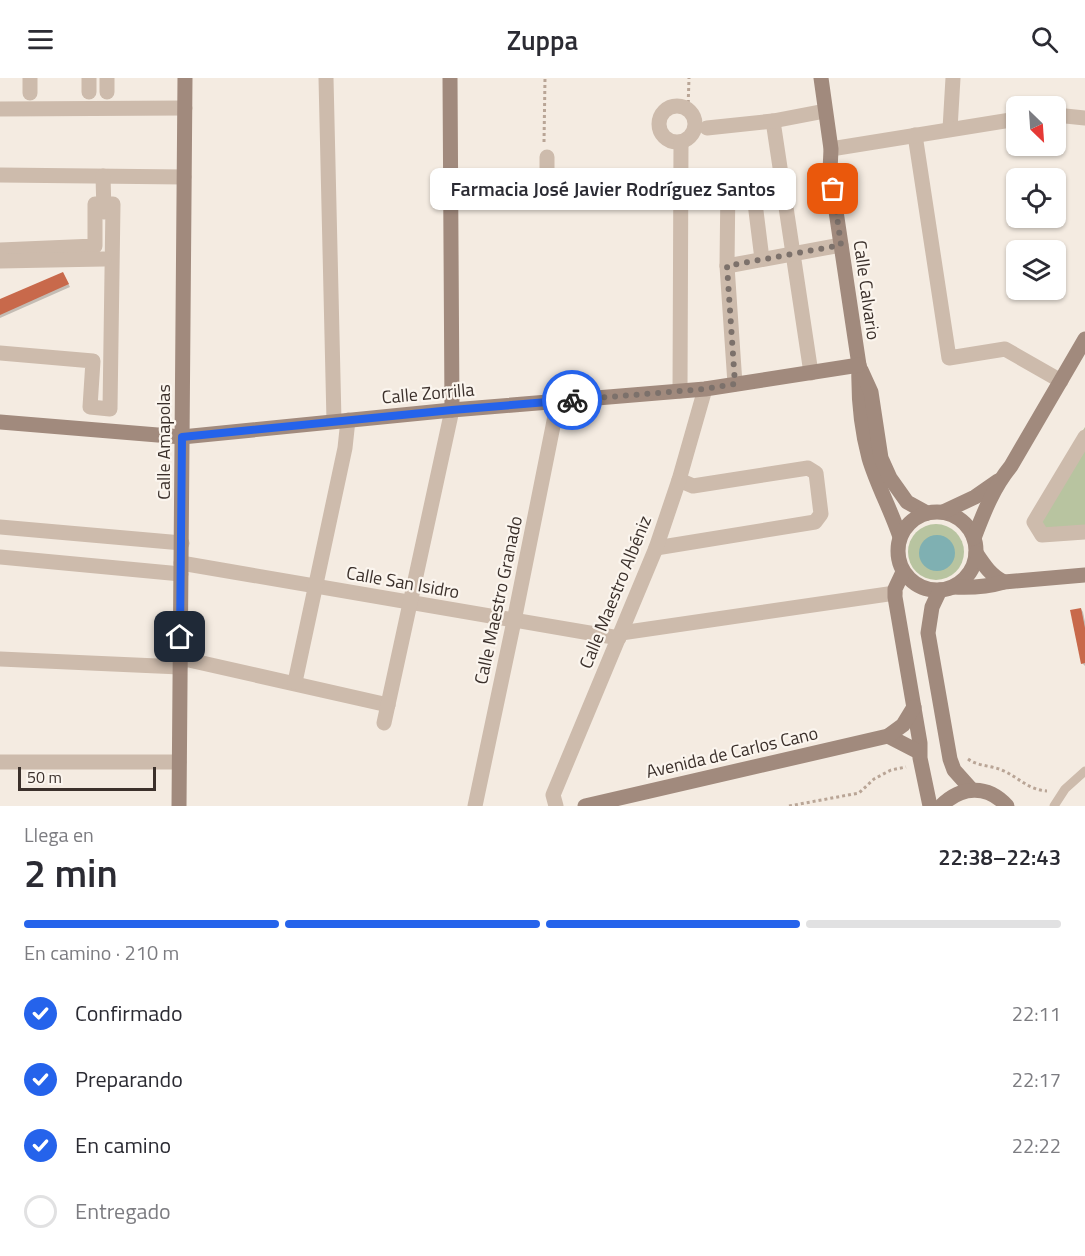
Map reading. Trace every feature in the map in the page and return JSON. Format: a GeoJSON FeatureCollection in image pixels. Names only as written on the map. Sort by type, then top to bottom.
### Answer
{"type":"FeatureCollection","features":[{"type":"Feature","properties":{"kind":"street","name":"Calle Amapolas"},"geometry":{"type":"LineString","coordinates":[[179,806],[185,78]]}},
{"type":"Feature","properties":{"kind":"street"},"geometry":{"type":"LineString","coordinates":[[295,682],[345,448],[341,421],[327,78]]}},
{"type":"Feature","properties":{"kind":"street"},"geometry":{"type":"LineString","coordinates":[[384,723],[452,410],[450,78]]}},
{"type":"Feature","properties":{"kind":"street","name":"Calle Calvario"},"geometry":{"type":"LineString","coordinates":[[820,78],[831,149],[830,171],[859,365],[858,393],[869,458],[900,537]]}},
{"type":"Feature","properties":{"kind":"street"},"geometry":{"type":"LineString","coordinates":[[950,129],[952,78]]}},
{"type":"Feature","properties":{"kind":"street"},"geometry":{"type":"LineString","coordinates":[[671,106],[683,106],[688,109],[695,124],[691,135],[681,141],[664,137],[660,132],[659,120],[665,109],[671,106]]}},
{"type":"Feature","properties":{"kind":"street"},"geometry":{"type":"LineString","coordinates":[[0,109],[185,108]]}},
{"type":"Feature","properties":{"kind":"street"},"geometry":{"type":"LineString","coordinates":[[707,128],[773,121],[825,111]]}},
{"type":"Feature","properties":{"kind":"street"},"geometry":{"type":"LineString","coordinates":[[1066,116],[1085,118]]}},
{"type":"Feature","properties":{"kind":"street"},"geometry":{"type":"LineString","coordinates":[[773,121],[811,373]]}},
{"type":"Feature","properties":{"kind":"street"},"geometry":{"type":"LineString","coordinates":[[831,149],[1006,121]]}},
{"type":"Feature","properties":{"kind":"street"},"geometry":{"type":"LineString","coordinates":[[915,135],[949,358],[1005,349],[1061,381]]}},
{"type":"Feature","properties":{"kind":"street"},"geometry":{"type":"LineString","coordinates":[[680,391],[681,141]]}},
{"type":"Feature","properties":{"kind":"street"},"geometry":{"type":"LineString","coordinates":[[547,157],[547,177],[682,179]]}},
{"type":"Feature","properties":{"kind":"street"},"geometry":{"type":"LineString","coordinates":[[0,175],[184,177]]}},
{"type":"Feature","properties":{"kind":"street"},"geometry":{"type":"LineString","coordinates":[[103,176],[104,431]]}},
{"type":"Feature","properties":{"kind":"street"},"geometry":{"type":"LineString","coordinates":[[735,384],[727,266],[728,182],[782,176]]}},
{"type":"Feature","properties":{"kind":"street"},"geometry":{"type":"LineString","coordinates":[[752,179],[762,259]]}},
{"type":"Feature","properties":{"kind":"street"},"geometry":{"type":"LineString","coordinates":[[0,250],[95,246],[94,204],[113,204],[110,409],[90,407],[93,361],[0,353]]}},
{"type":"Feature","properties":{"kind":"street"},"geometry":{"type":"LineString","coordinates":[[727,266],[841,245]]}},
{"type":"Feature","properties":{"kind":"street"},"geometry":{"type":"LineString","coordinates":[[0,261],[104,259]]}},
{"type":"Feature","properties":{"kind":"street"},"geometry":{"type":"LineString","coordinates":[[0,348],[104,357]]}},
{"type":"Feature","properties":{"kind":"street"},"geometry":{"type":"LineString","coordinates":[[971,789],[954,770],[950,759],[929,641],[928,620],[932,607],[946,589],[962,581],[969,573],[974,563],[975,546],[987,505],[1001,478],[1011,466],[1082,349]]}},
{"type":"Feature","properties":{"kind":"street","name":"Calle Zorrilla"},"geometry":{"type":"LineString","coordinates":[[0,422],[182,437],[452,410],[705,389],[859,365]]}},
{"type":"Feature","properties":{"kind":"street","name":"Calle Calvario"},"geometry":{"type":"LineString","coordinates":[[859,365],[871,392],[881,458],[890,478],[907,502],[927,513]]}},
{"type":"Feature","properties":{"kind":"street","name":"Calle Maestro Albéniz"},"geometry":{"type":"LineString","coordinates":[[556,806],[553,795],[657,548],[705,389]]}},
{"type":"Feature","properties":{"kind":"street","name":"Calle Maestro Granado"},"geometry":{"type":"LineString","coordinates":[[475,806],[558,401]]}},
{"type":"Feature","properties":{"kind":"street"},"geometry":{"type":"LineString","coordinates":[[1085,437],[1034,522],[1042,535],[1085,532]]}},
{"type":"Feature","properties":{"kind":"street"},"geometry":{"type":"LineString","coordinates":[[657,548],[814,522],[821,514],[816,473],[808,468],[693,486],[679,480]]}},
{"type":"Feature","properties":{"kind":"street"},"geometry":{"type":"LineString","coordinates":[[1001,478],[975,497],[943,512],[927,513],[915,518],[906,526],[900,537],[898,557],[903,572],[919,586],[946,589],[1085,575]]}},
{"type":"Feature","properties":{"kind":"street"},"geometry":{"type":"LineString","coordinates":[[943,512],[962,521],[989,572],[996,579],[1004,582]]}},
{"type":"Feature","properties":{"kind":"street"},"geometry":{"type":"LineString","coordinates":[[0,526],[182,543]]}},
{"type":"Feature","properties":{"kind":"street","name":"Calle San Isidro"},"geometry":{"type":"LineString","coordinates":[[0,557],[181,569],[316,587],[514,621],[620,635],[895,592]]}},
{"type":"Feature","properties":{"kind":"street"},"geometry":{"type":"LineString","coordinates":[[903,572],[895,592],[920,743],[919,752],[930,806]]}},
{"type":"Feature","properties":{"kind":"street"},"geometry":{"type":"LineString","coordinates":[[0,659],[180,663],[295,682],[388,705]]}},
{"type":"Feature","properties":{"kind":"street"},"geometry":{"type":"LineString","coordinates":[[914,707],[903,725],[888,736],[919,752]]}},
{"type":"Feature","properties":{"kind":"street","name":"Avenida de Carlos Cano"},"geometry":{"type":"LineString","coordinates":[[585,806],[888,736]]}},
{"type":"Feature","properties":{"kind":"street"},"geometry":{"type":"LineString","coordinates":[[0,762],[179,762]]}},
{"type":"Feature","properties":{"kind":"street"},"geometry":{"type":"LineString","coordinates":[[941,806],[959,792],[971,789],[988,791],[996,795],[1007,806]]}},
{"type":"Feature","properties":{"kind":"lane"},"geometry":{"type":"LineString","coordinates":[[1054,806],[1065,789],[1085,771]]}},
{"type":"Feature","properties":{"kind":"path"},"geometry":{"type":"LineString","coordinates":[[545,78],[543,136],[547,157]]}},
{"type":"Feature","properties":{"kind":"path"},"geometry":{"type":"LineString","coordinates":[[688,109],[689,78]]}},
{"type":"Feature","properties":{"kind":"path"},"geometry":{"type":"LineString","coordinates":[[965,757],[976,764],[1003,770],[1033,789],[1044,791],[1065,789]]}},
{"type":"Feature","properties":{"kind":"path"},"geometry":{"type":"LineString","coordinates":[[789,806],[859,793],[874,779],[891,770],[908,767]]}},
{"type":"Feature","properties":{"kind":"green space"},"geometry":{"type":"Polygon","coordinates":[[[1085,427],[1085,536],[1038,539],[1028,523],[1085,427]]]}},
{"type":"Feature","properties":{"kind":"green space"},"geometry":{"type":"Polygon","coordinates":[[[936,524],[947,526],[956,532],[962,541],[964,552],[962,563],[956,572],[947,578],[936,580],[925,578],[916,572],[910,563],[908,552],[910,541],[916,532],[925,526],[936,524]]]}},
{"type":"Feature","properties":{"kind":"water"},"geometry":{"type":"Polygon","coordinates":[[[937,535],[950,540],[955,553],[950,566],[937,571],[924,566],[919,553],[924,540],[937,535]]]}},
{"type":"Feature","properties":{"kind":"building"},"geometry":{"type":"Polygon","coordinates":[[[63,272],[69,284],[0,315],[0,299],[63,272]]]}},
{"type":"Feature","properties":{"kind":"building"},"geometry":{"type":"Polygon","coordinates":[[[1081,608],[1085,628],[1085,663],[1081,664],[1070,610],[1081,608]]]}},
{"type":"Feature","properties":{"kind":"way so far"},"geometry":{"type":"LineString","coordinates":[[572,400],[705,389],[735,384],[727,266],[841,245],[833,189]]}},
{"type":"Feature","properties":{"kind":"place","name":"Farmacia José Javier Rodríguez Santos"},"geometry":{"type":"Point","coordinates":[833,189]}},
{"type":"Feature","properties":{"kind":"route"},"geometry":{"type":"LineString","coordinates":[[180,637],[182,437],[572,400]]}}]}
